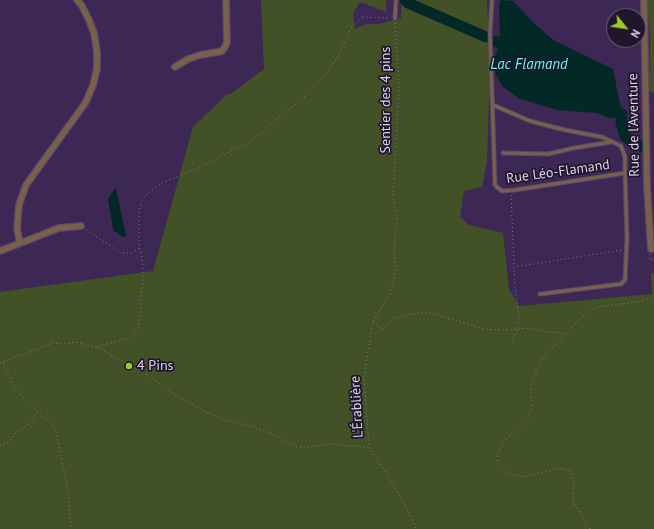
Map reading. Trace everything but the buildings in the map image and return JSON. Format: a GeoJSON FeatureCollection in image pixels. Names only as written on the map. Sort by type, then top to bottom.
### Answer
{"type":"FeatureCollection","features":[{"type":"Feature","properties":{"kind":"street"},"geometry":{"type":"LineString","coordinates":[[20,243],[17,228],[19,205],[26,185],[86,102],[93,85],[97,52],[94,34],[86,13],[77,0]]}},
{"type":"Feature","properties":{"kind":"street"},"geometry":{"type":"LineString","coordinates":[[175,67],[188,59],[218,52],[225,47],[227,42],[226,0]]}},
{"type":"Feature","properties":{"kind":"street","name":"Rue de l'Aventure"},"geometry":{"type":"LineString","coordinates":[[644,0],[648,186],[651,249]]}},
{"type":"Feature","properties":{"kind":"street"},"geometry":{"type":"LineString","coordinates":[[0,251],[59,228],[81,226]]}},
{"type":"Feature","properties":{"kind":"lane"},"geometry":{"type":"LineString","coordinates":[[395,18],[396,0]]}},
{"type":"Feature","properties":{"kind":"lane"},"geometry":{"type":"LineString","coordinates":[[492,0],[490,33],[493,105],[530,121],[564,130],[602,137],[621,146],[625,157],[625,173]]}},
{"type":"Feature","properties":{"kind":"lane","name":"Rue Léo-Flamand"},"geometry":{"type":"LineString","coordinates":[[493,105],[495,185],[502,191],[625,173],[627,257],[625,280],[621,284],[540,294]]}},
{"type":"Feature","properties":{"kind":"lane"},"geometry":{"type":"LineString","coordinates":[[503,153],[548,154],[611,142]]}},
{"type":"Feature","properties":{"kind":"path"},"geometry":{"type":"LineString","coordinates":[[96,347],[126,339],[134,334],[138,328],[142,314],[140,298],[143,280],[139,210],[141,202],[153,188],[199,168],[234,149],[245,145],[262,133],[269,125],[300,101],[326,74],[338,57],[351,28],[362,17],[395,18]]}},
{"type":"Feature","properties":{"kind":"path","name":"Sentier des 4 pins"},"geometry":{"type":"LineString","coordinates":[[373,321],[390,294],[396,268],[394,252],[397,218],[393,199],[399,86],[395,18]]}},
{"type":"Feature","properties":{"kind":"path"},"geometry":{"type":"LineString","coordinates":[[510,190],[515,289],[519,316],[518,328],[512,342]]}},
{"type":"Feature","properties":{"kind":"path"},"geometry":{"type":"LineString","coordinates":[[81,226],[121,253],[131,253],[140,248]]}},
{"type":"Feature","properties":{"kind":"path"},"geometry":{"type":"LineString","coordinates":[[514,267],[623,250],[627,257]]}},
{"type":"Feature","properties":{"kind":"path"},"geometry":{"type":"LineString","coordinates":[[590,529],[573,501],[574,482],[570,471],[559,468],[524,477],[507,472],[498,463],[497,454],[503,443],[528,417],[532,408],[532,385],[543,357],[578,320],[595,307],[637,302],[654,297]]}},
{"type":"Feature","properties":{"kind":"path"},"geometry":{"type":"LineString","coordinates":[[373,321],[379,327],[384,329],[395,318],[422,312],[484,329],[506,330],[529,328],[549,332],[567,333]]}},
{"type":"Feature","properties":{"kind":"path","name":"L'Érablière"},"geometry":{"type":"LineString","coordinates":[[373,321],[364,376],[369,447],[392,482],[410,514],[416,529]]}},
{"type":"Feature","properties":{"kind":"path"},"geometry":{"type":"LineString","coordinates":[[0,363],[53,343],[63,344],[75,342],[96,347],[151,377],[170,392],[204,411],[228,421],[246,425],[272,434],[292,446],[302,448],[327,444],[369,447]]}},
{"type":"Feature","properties":{"kind":"path"},"geometry":{"type":"LineString","coordinates":[[3,362],[15,389],[55,428],[68,489],[71,529]]}},
{"type":"Feature","properties":{"kind":"path"},"geometry":{"type":"LineString","coordinates":[[0,446],[8,443],[16,432],[28,425],[38,411]]}},
{"type":"Feature","properties":{"kind":"green space"},"geometry":{"type":"Polygon","coordinates":[[[261,0],[386,0],[386,12],[360,2],[353,13],[355,29],[367,24],[379,24],[401,18],[402,0],[487,0],[490,63],[487,161],[482,187],[464,191],[460,217],[469,225],[503,233],[509,289],[519,306],[652,294],[651,273],[654,274],[654,529],[0,529],[0,292],[153,271],[193,127],[226,95],[232,93],[264,69],[261,0]]]}},
{"type":"Feature","properties":{"kind":"green space"},"geometry":{"type":"Polygon","coordinates":[[[647,0],[654,0],[654,93],[649,91],[650,36],[647,0]]]}},
{"type":"Feature","properties":{"kind":"water","name":"Lac Flamand"},"geometry":{"type":"Polygon","coordinates":[[[501,0],[513,1],[553,40],[613,69],[622,114],[617,118],[608,118],[597,113],[557,110],[520,99],[503,87],[496,75],[494,59],[500,43],[499,5],[501,0]]]}},
{"type":"Feature","properties":{"kind":"water"},"geometry":{"type":"Polygon","coordinates":[[[116,188],[126,236],[123,237],[113,230],[108,199],[116,188]]]}},
{"type":"Feature","properties":{"kind":"waterway"},"geometry":{"type":"LineString","coordinates":[[405,0],[408,3],[486,37]]}},
{"type":"Feature","properties":{"kind":"waterway"},"geometry":{"type":"LineString","coordinates":[[495,41],[512,50]]}},
{"type":"Feature","properties":{"kind":"waterway"},"geometry":{"type":"LineString","coordinates":[[610,107],[622,114],[621,122],[625,136],[635,145],[644,146]]}},
{"type":"Feature","properties":{"kind":"place","name":"4 Pins"},"geometry":{"type":"Point","coordinates":[129,366]}}]}
